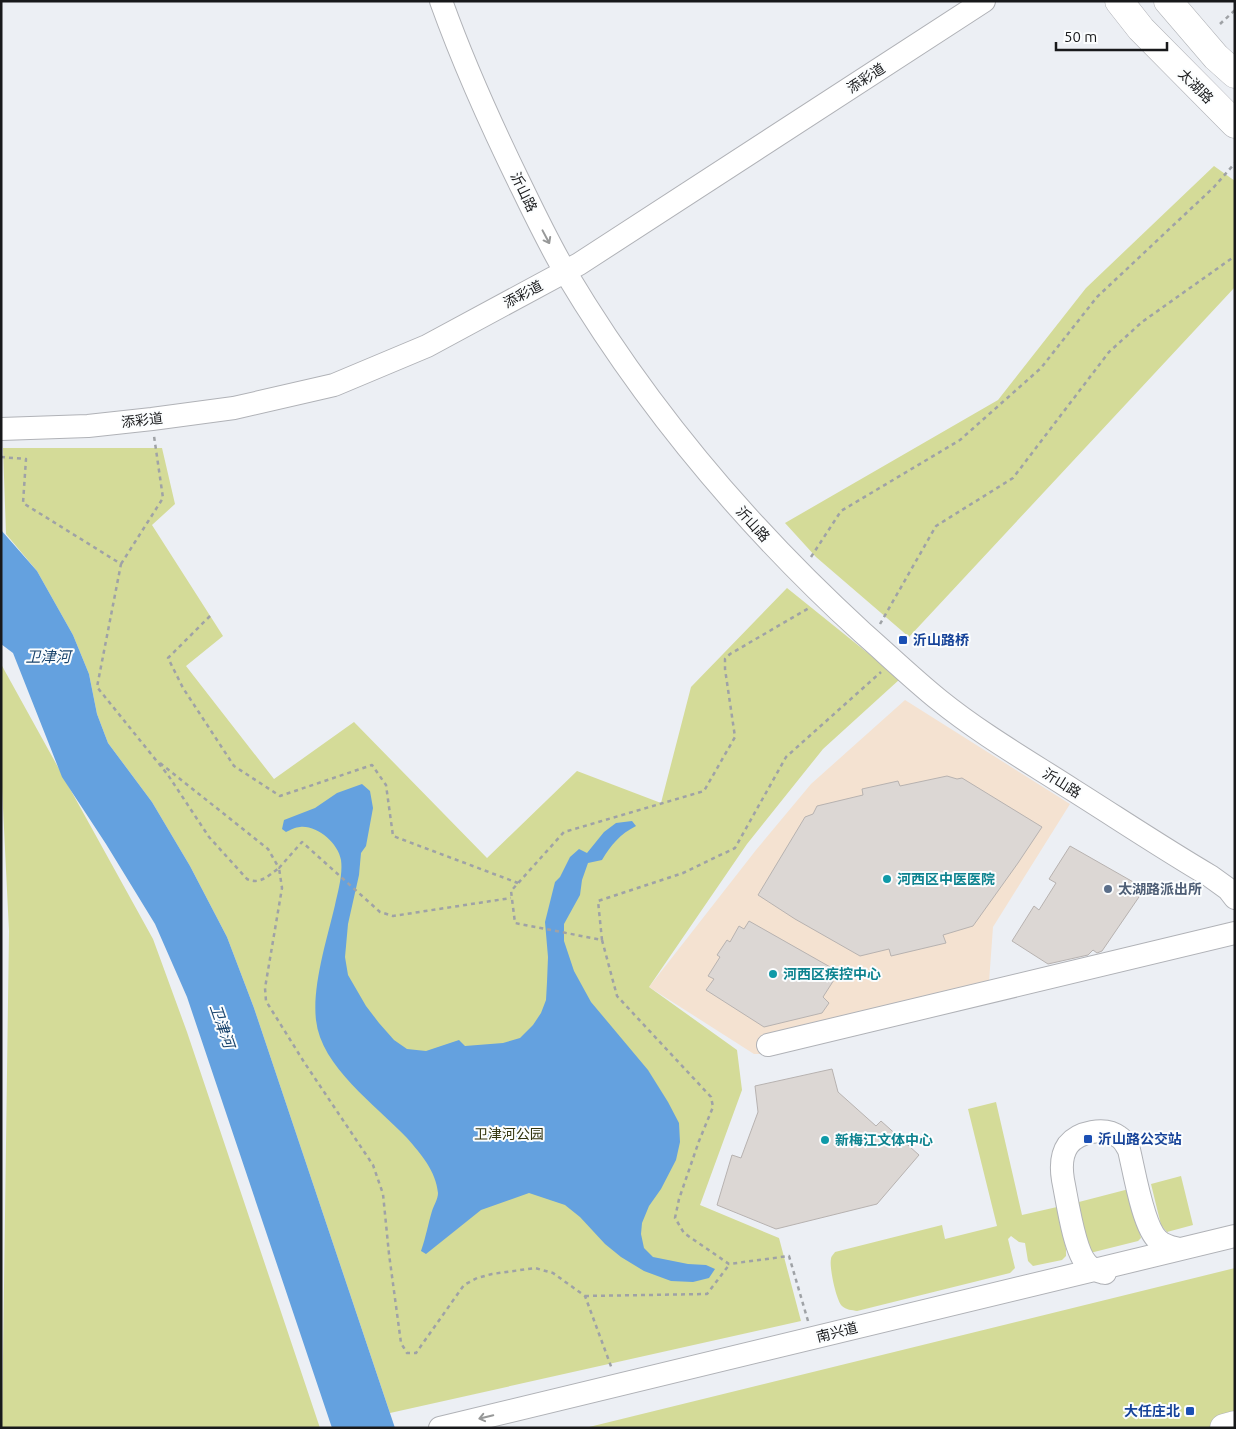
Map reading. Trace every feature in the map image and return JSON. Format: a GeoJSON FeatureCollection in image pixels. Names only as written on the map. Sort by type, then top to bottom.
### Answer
{"type":"FeatureCollection","features":[{"type":"Feature","properties":{"kind":"main road","name":"太湖路"},"geometry":{"type":"LineString","coordinates":[[1119,1],[1141,29],[1235,124]]}},
{"type":"Feature","properties":{"kind":"main road"},"geometry":{"type":"LineString","coordinates":[[1168,1],[1216,57],[1235,74]]}},
{"type":"Feature","properties":{"kind":"main road"},"geometry":{"type":"LineString","coordinates":[[1224,1428],[1235,1425]]}},
{"type":"Feature","properties":{"kind":"street","name":"沂山路"},"geometry":{"type":"LineString","coordinates":[[440,1],[456,44],[506,156],[572,268],[664,393],[740,490],[807,562],[878,628],[941,682],[1011,736],[1227,872],[1234,890]]}},
{"type":"Feature","properties":{"kind":"street","name":"沂山路"},"geometry":{"type":"LineString","coordinates":[[455,1],[465,31],[512,139],[540,193],[572,268],[603,333],[668,422],[764,536],[826,599],[938,700],[975,727],[1234,890]]}},
{"type":"Feature","properties":{"kind":"street","name":"添彩道"},"geometry":{"type":"LineString","coordinates":[[1,429],[88,426],[234,408],[334,384],[427,346],[572,268],[984,1]]}},
{"type":"Feature","properties":{"kind":"street"},"geometry":{"type":"LineString","coordinates":[[768,1046],[1235,933]]}},
{"type":"Feature","properties":{"kind":"street"},"geometry":{"type":"LineString","coordinates":[[1130,1274],[1114,1274],[1093,1270],[1086,1264],[1079,1251],[1061,1170],[1063,1155],[1074,1139],[1089,1133],[1112,1133],[1124,1141],[1129,1150],[1148,1226],[1157,1240],[1168,1247],[1179,1249]]}},
{"type":"Feature","properties":{"kind":"street","name":"南兴道"},"geometry":{"type":"LineString","coordinates":[[440,1428],[1235,1236]]}},
{"type":"Feature","properties":{"kind":"street","name":"南兴道"},"geometry":{"type":"LineString","coordinates":[[502,1428],[1235,1249]]}},
{"type":"Feature","properties":{"kind":"path"},"geometry":{"type":"LineString","coordinates":[[1220,24],[1235,10]]}},
{"type":"Feature","properties":{"kind":"path"},"geometry":{"type":"LineString","coordinates":[[807,562],[841,510],[960,440],[1041,368],[1097,297],[1214,187],[1235,163]]}},
{"type":"Feature","properties":{"kind":"path"},"geometry":{"type":"LineString","coordinates":[[878,628],[936,526],[1013,478],[1109,352],[1142,322],[1235,256]]}},
{"type":"Feature","properties":{"kind":"path"},"geometry":{"type":"LineString","coordinates":[[152,419],[163,498],[121,564],[97,686],[168,775],[209,837],[247,879],[253,882],[262,881],[279,868],[302,842],[380,912],[393,916],[511,898]]}},
{"type":"Feature","properties":{"kind":"path"},"geometry":{"type":"LineString","coordinates":[[1,457],[26,458],[23,503],[121,564]]}},
{"type":"Feature","properties":{"kind":"path"},"geometry":{"type":"LineString","coordinates":[[602,940],[515,924],[511,891],[564,832],[704,791],[735,737],[725,659],[730,654],[826,599]]}},
{"type":"Feature","properties":{"kind":"path"},"geometry":{"type":"LineString","coordinates":[[210,616],[168,658],[183,688],[234,766],[280,796],[372,765],[386,785],[393,836],[518,883]]}},
{"type":"Feature","properties":{"kind":"path"},"geometry":{"type":"LineString","coordinates":[[813,1337],[789,1256],[729,1264],[684,1233],[675,1218],[679,1199],[699,1141],[714,1107],[711,1097],[617,996],[602,940],[598,901],[684,873],[735,848],[786,757],[893,661]]}},
{"type":"Feature","properties":{"kind":"path"},"geometry":{"type":"LineString","coordinates":[[156,760],[268,849],[279,868],[282,888],[265,988],[266,1001],[304,1062],[373,1165],[383,1194],[388,1254],[401,1343],[407,1353],[416,1353],[464,1285],[477,1278],[512,1270],[535,1268],[553,1273],[585,1296],[618,1385]]}},
{"type":"Feature","properties":{"kind":"path"},"geometry":{"type":"LineString","coordinates":[[585,1296],[707,1294],[729,1264]]}},
{"type":"Feature","properties":{"kind":"shaded area"},"geometry":{"type":"Polygon","coordinates":[[[905,700],[1070,804],[993,927],[989,982],[765,1054],[754,1054],[649,987],[756,850],[811,784],[905,700]]]}},
{"type":"Feature","properties":{"kind":"green space"},"geometry":{"type":"Polygon","coordinates":[[[1214,166],[1235,181],[1235,287],[909,637],[816,557],[785,523],[998,400],[1086,288],[1214,166]]]}},
{"type":"Feature","properties":{"kind":"green space","name":"卫津河公园"},"geometry":{"type":"Polygon","coordinates":[[[3,448],[162,448],[175,504],[152,525],[223,636],[186,666],[274,779],[354,722],[487,858],[577,771],[661,803],[691,687],[787,588],[900,679],[823,749],[747,844],[649,987],[737,1050],[742,1090],[700,1205],[779,1238],[801,1321],[390,1413],[254,1008],[227,937],[190,866],[152,802],[108,743],[97,714],[89,674],[73,635],[37,571],[6,534],[3,448]]]}},
{"type":"Feature","properties":{"kind":"green space"},"geometry":{"type":"Polygon","coordinates":[[[1,664],[153,939],[187,1032],[320,1428],[2,1428],[9,931],[1,767],[1,664]]]}},
{"type":"Feature","properties":{"kind":"green space"},"geometry":{"type":"Polygon","coordinates":[[[996,1102],[1022,1215],[1057,1207],[1066,1256],[1062,1260],[1033,1266],[1028,1261],[1025,1243],[1019,1242],[1011,1236],[1008,1239],[1015,1268],[1010,1273],[857,1311],[849,1310],[842,1306],[837,1297],[832,1275],[831,1258],[835,1252],[942,1225],[945,1239],[997,1226],[968,1109],[996,1102]]]}},
{"type":"Feature","properties":{"kind":"green space"},"geometry":{"type":"Polygon","coordinates":[[[1181,1176],[1193,1225],[1167,1232],[1161,1225],[1151,1184],[1181,1176]]]}},
{"type":"Feature","properties":{"kind":"green space"},"geometry":{"type":"Polygon","coordinates":[[[1129,1189],[1141,1238],[1138,1241],[1090,1253],[1075,1203],[1129,1189]]]}},
{"type":"Feature","properties":{"kind":"green space"},"geometry":{"type":"Polygon","coordinates":[[[1235,1268],[1235,1428],[585,1428],[1235,1268]]]}},
{"type":"Feature","properties":{"kind":"water","name":"卫津河"},"geometry":{"type":"Polygon","coordinates":[[[1,530],[37,571],[73,635],[89,674],[97,714],[108,743],[152,802],[190,866],[227,937],[254,1008],[395,1428],[332,1428],[187,997],[155,924],[62,777],[13,653],[1,644],[1,530]]]}},
{"type":"Feature","properties":{"kind":"water"},"geometry":{"type":"Polygon","coordinates":[[[362,784],[370,791],[373,808],[366,846],[361,853],[359,875],[348,924],[345,957],[348,975],[366,1006],[379,1023],[394,1040],[407,1049],[426,1051],[459,1040],[465,1046],[503,1043],[520,1038],[533,1025],[541,1013],[546,1000],[548,957],[545,922],[555,882],[560,877],[570,857],[579,849],[587,853],[604,832],[616,823],[632,821],[636,826],[616,840],[602,860],[588,863],[582,880],[580,895],[564,924],[564,941],[574,971],[591,1002],[648,1070],[679,1123],[680,1142],[676,1160],[661,1189],[649,1206],[642,1223],[641,1234],[644,1248],[653,1257],[688,1264],[706,1265],[715,1269],[709,1278],[693,1282],[671,1281],[644,1271],[621,1257],[605,1244],[580,1217],[565,1205],[529,1193],[481,1210],[426,1254],[421,1251],[438,1195],[437,1185],[431,1170],[407,1138],[366,1099],[339,1069],[328,1054],[320,1037],[316,1020],[315,1007],[318,978],[341,877],[341,860],[336,847],[320,832],[307,827],[298,827],[286,832],[282,829],[284,820],[315,808],[337,793],[362,784]]]}},
{"type":"Feature","properties":{"kind":"building","name":"河西区中医医院"},"geometry":{"type":"Polygon","coordinates":[[[947,776],[957,779],[962,778],[1042,827],[973,926],[943,935],[946,943],[891,956],[889,949],[860,956],[795,919],[758,895],[805,817],[813,814],[817,806],[863,795],[862,789],[898,781],[900,786],[947,776]]]}},
{"type":"Feature","properties":{"kind":"building","name":"太湖路派出所"},"geometry":{"type":"Polygon","coordinates":[[[1070,846],[1142,887],[1141,894],[1102,951],[1097,953],[1093,950],[1088,955],[1048,964],[1012,941],[1034,906],[1039,910],[1056,883],[1049,879],[1070,846]]]}},
{"type":"Feature","properties":{"kind":"building","name":"河西区疾控中心"},"geometry":{"type":"Polygon","coordinates":[[[749,921],[839,972],[823,997],[829,1003],[822,1013],[764,1027],[706,990],[714,979],[708,976],[720,957],[717,955],[727,940],[730,942],[739,926],[744,929],[749,921]]]}},
{"type":"Feature","properties":{"kind":"building","name":"新梅江文体中心"},"geometry":{"type":"Polygon","coordinates":[[[832,1069],[838,1092],[876,1126],[881,1121],[919,1155],[877,1204],[776,1229],[717,1205],[732,1155],[741,1158],[758,1112],[755,1086],[832,1069]]]}},
{"type":"Feature","properties":{"kind":"place","name":"沂山路桥"},"geometry":{"type":"Point","coordinates":[903,640]}},
{"type":"Feature","properties":{"kind":"place","name":"河西区中医医院"},"geometry":{"type":"Point","coordinates":[887,879]}},
{"type":"Feature","properties":{"kind":"place","name":"太湖路派出所"},"geometry":{"type":"Point","coordinates":[1108,889]}},
{"type":"Feature","properties":{"kind":"place","name":"河西区疾控中心"},"geometry":{"type":"Point","coordinates":[773,974]}},
{"type":"Feature","properties":{"kind":"place","name":"沂山路公交站"},"geometry":{"type":"Point","coordinates":[1088,1139]}},
{"type":"Feature","properties":{"kind":"place","name":"新梅江文体中心"},"geometry":{"type":"Point","coordinates":[825,1140]}},
{"type":"Feature","properties":{"kind":"place","name":"大任庄北"},"geometry":{"type":"Point","coordinates":[1190,1411]}}]}
